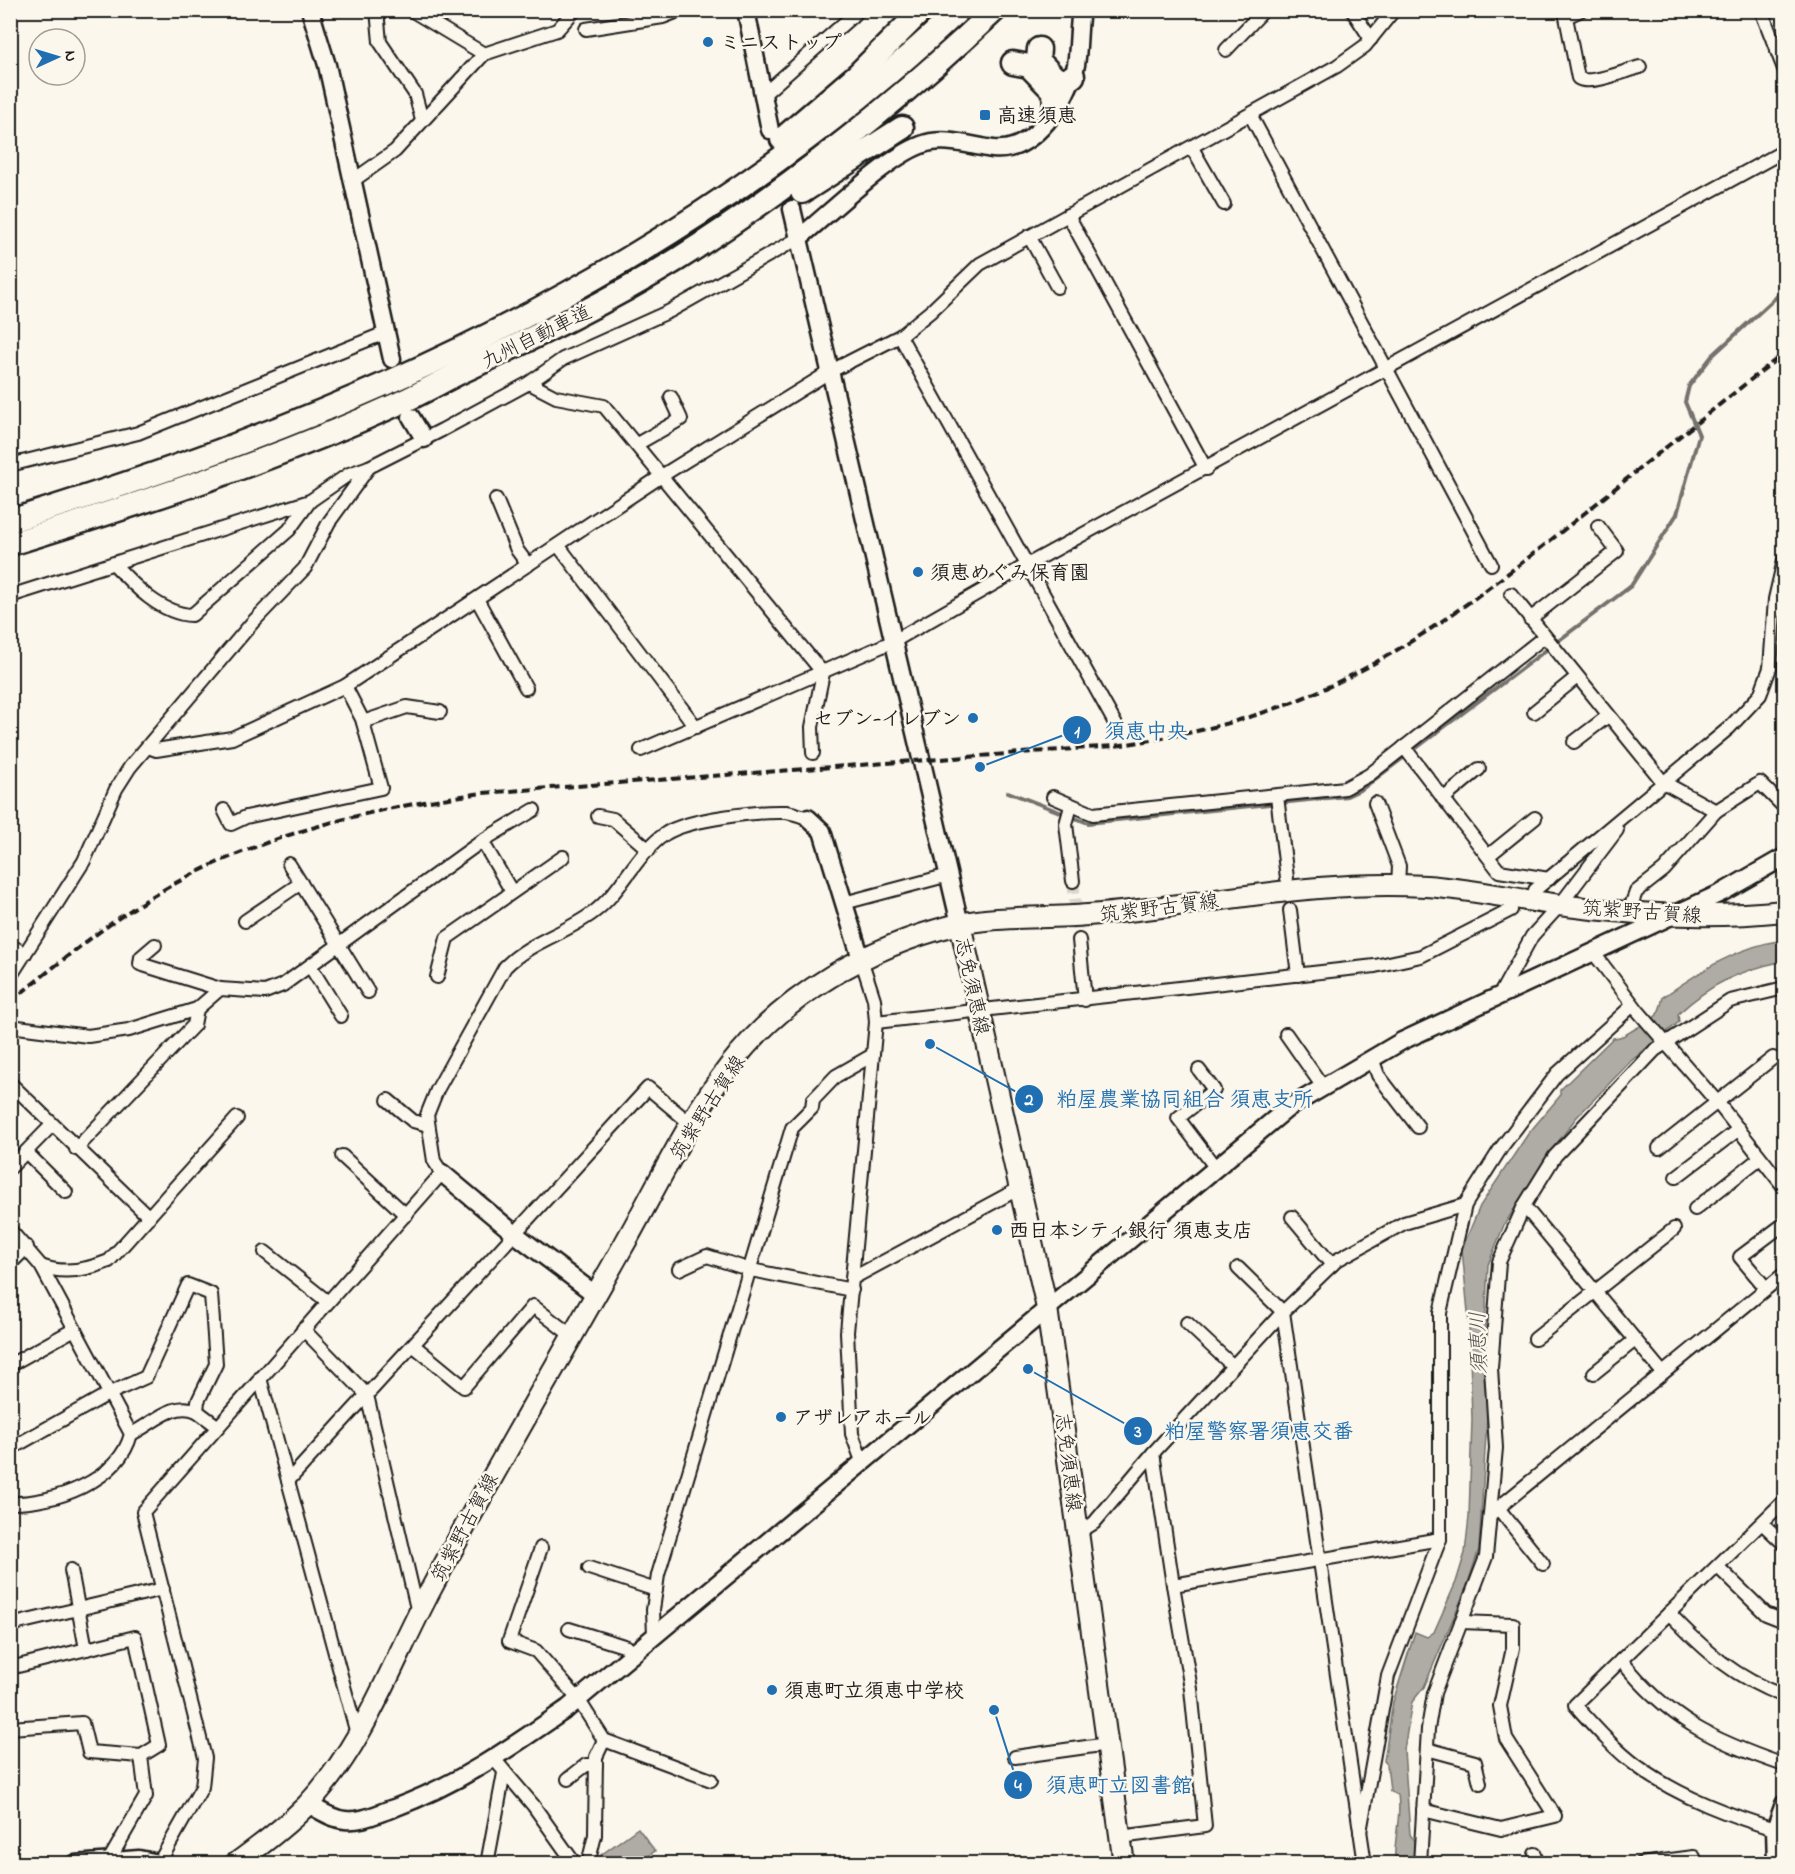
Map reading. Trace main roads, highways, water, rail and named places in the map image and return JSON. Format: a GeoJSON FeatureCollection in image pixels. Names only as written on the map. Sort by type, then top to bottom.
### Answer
{"type":"FeatureCollection","features":[{"type":"Feature","properties":{"kind":"highway"},"geometry":{"type":"LineString","coordinates":[[559,298],[701,204],[796,128],[858,74],[922,10]]}},
{"type":"Feature","properties":{"kind":"highway","name":"九州自動車道"},"geometry":{"type":"LineString","coordinates":[[10,521],[250,440],[390,380],[559,298],[664,237],[759,173],[851,105],[959,10]]}},
{"type":"Feature","properties":{"kind":"highway","name":"九州自動車道"},"geometry":{"type":"LineString","coordinates":[[10,544],[124,509],[395,405],[528,342],[604,302],[729,226],[815,165],[912,87],[995,10]]}},
{"type":"Feature","properties":{"kind":"highway"},"geometry":{"type":"LineString","coordinates":[[1039,49],[1038,60],[1055,78],[1066,81],[1073,76]]}},
{"type":"Feature","properties":{"kind":"highway"},"geometry":{"type":"LineString","coordinates":[[1013,63],[1029,66],[1054,92],[1055,110]]}},
{"type":"Feature","properties":{"kind":"highway"},"geometry":{"type":"LineString","coordinates":[[604,302],[718,245],[902,128]]}},
{"type":"Feature","properties":{"kind":"main road","name":"筑紫野古賀線"},"geometry":{"type":"LineString","coordinates":[[235,1863],[308,1804],[357,1734],[418,1613],[511,1440],[692,1125],[731,1063],[790,1005],[861,959],[903,940],[960,924],[1088,915],[1317,888],[1398,885],[1469,890],[1560,905],[1671,915],[1751,915],[1785,911]]}},
{"type":"Feature","properties":{"kind":"main road","name":"志免須恵線"},"geometry":{"type":"LineString","coordinates":[[960,924],[978,1012],[1047,1308],[1124,1863]]}},
{"type":"Feature","properties":{"kind":"water","name":"須恵川"},"geometry":{"type":"Polygon","coordinates":[[[1784,940],[1784,961],[1727,979],[1702,994],[1678,1014],[1679,1022],[1631,1061],[1576,1118],[1550,1153],[1504,1225],[1488,1265],[1485,1326],[1487,1418],[1479,1549],[1467,1586],[1424,1687],[1412,1702],[1404,1750],[1410,1834],[1414,1841],[1414,1863],[1395,1863],[1399,1803],[1398,1795],[1390,1791],[1387,1764],[1384,1761],[1393,1702],[1415,1632],[1427,1637],[1434,1632],[1456,1582],[1465,1553],[1469,1517],[1472,1419],[1469,1323],[1462,1249],[1480,1206],[1528,1134],[1560,1096],[1560,1090],[1613,1038],[1625,1035],[1654,1018],[1659,1011],[1663,997],[1706,969],[1751,948],[1784,940]]]}},
{"type":"Feature","properties":{"kind":"water"},"geometry":{"type":"Polygon","coordinates":[[[638,1828],[655,1851],[638,1863],[607,1863],[601,1855],[638,1828]]]}},
{"type":"Feature","properties":{"kind":"waterway"},"geometry":{"type":"LineString","coordinates":[[1008,792],[1088,823],[1347,796],[1362,789],[1631,586],[1677,514],[1699,435],[1685,402],[1689,386],[1712,356],[1784,290]]}},
{"type":"Feature","properties":{"kind":"tunnel"},"geometry":{"type":"LineString","coordinates":[[1073,881],[1079,940]]}},
{"type":"Feature","properties":{"kind":"railway"},"geometry":{"type":"LineString","coordinates":[[10,1002],[82,945],[158,893],[235,855],[275,840],[357,816],[483,793],[1114,746],[1193,732],[1270,710],[1319,691],[1356,673],[1458,610],[1555,537],[1784,353]]}},
{"type":"Feature","properties":{"kind":"place","name":"ミニストップ"},"geometry":{"type":"Point","coordinates":[708,42]}},
{"type":"Feature","properties":{"kind":"place","name":"高速須恵"},"geometry":{"type":"Point","coordinates":[985,115]}},
{"type":"Feature","properties":{"kind":"place","name":"須恵めぐみ保育園"},"geometry":{"type":"Point","coordinates":[918,572]}},
{"type":"Feature","properties":{"kind":"place","name":"セブン-イレブン"},"geometry":{"type":"Point","coordinates":[973,718]}},
{"type":"Feature","properties":{"kind":"place","name":"須恵中央"},"geometry":{"type":"Point","coordinates":[980,767]}},
{"type":"Feature","properties":{"kind":"place","name":"粕屋農業協同組合 須恵支所"},"geometry":{"type":"Point","coordinates":[930,1044]}},
{"type":"Feature","properties":{"kind":"place","name":"西日本シティ銀行 須恵支店"},"geometry":{"type":"Point","coordinates":[997,1230]}},
{"type":"Feature","properties":{"kind":"place","name":"粕屋警察署須恵交番"},"geometry":{"type":"Point","coordinates":[1028,1369]}},
{"type":"Feature","properties":{"kind":"place","name":"アザレアホール"},"geometry":{"type":"Point","coordinates":[781,1417]}},
{"type":"Feature","properties":{"kind":"place","name":"須恵町立須恵中学校"},"geometry":{"type":"Point","coordinates":[772,1690]}},
{"type":"Feature","properties":{"kind":"place","name":"須恵町立図書館"},"geometry":{"type":"Point","coordinates":[994,1710]}}]}
